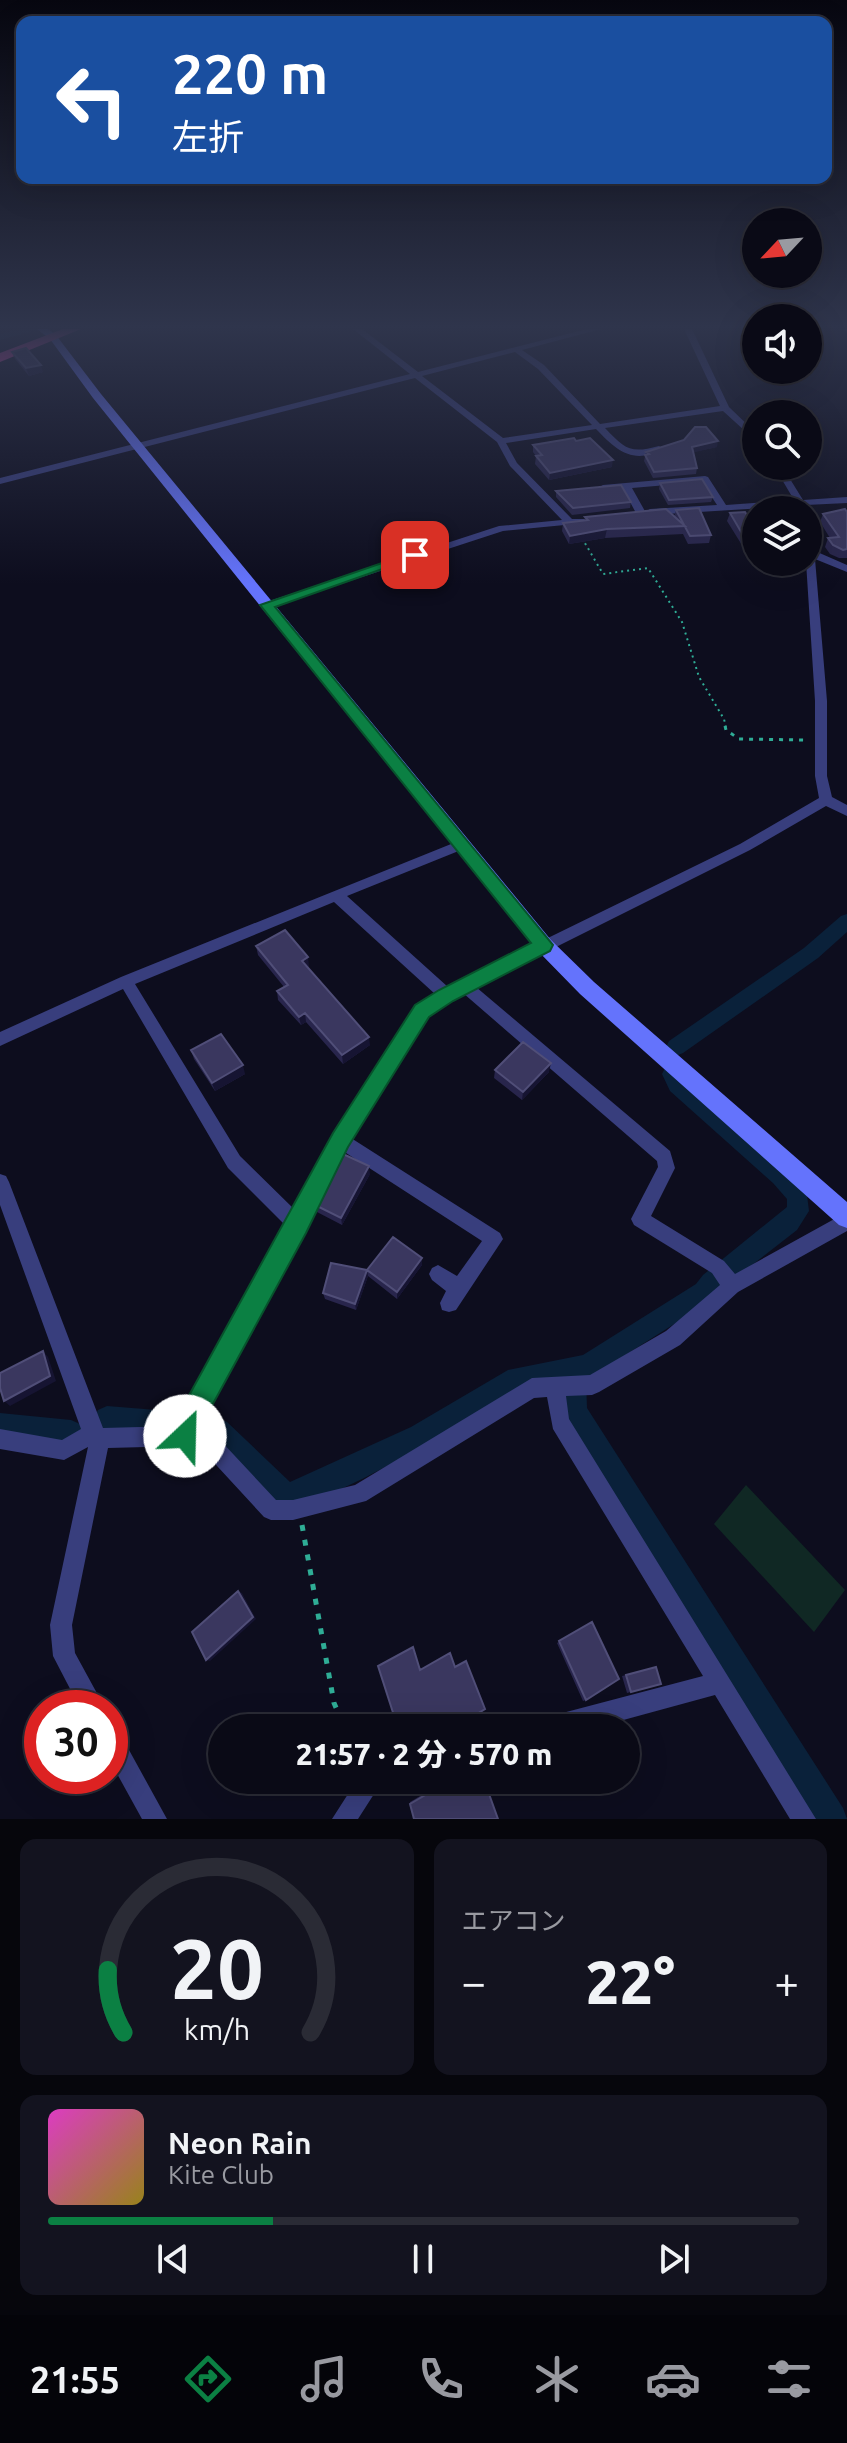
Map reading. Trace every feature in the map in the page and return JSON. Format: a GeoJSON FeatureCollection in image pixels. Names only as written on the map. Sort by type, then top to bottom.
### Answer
{"type":"FeatureCollection","features":[{"type":"Feature","properties":{"kind":"street"},"geometry":{"type":"LineString","coordinates":[[0,1439],[64,1450],[97,1436],[187,1428],[213,1447],[271,1510],[299,1509],[359,1494],[532,1388],[592,1385],[673,1338],[725,1277],[847,1219],[587,988],[544,945],[111,414]]}},
{"type":"Feature","properties":{"kind":"street"},"geometry":{"type":"LineString","coordinates":[[0,481],[261,414]]}},
{"type":"Feature","properties":{"kind":"street"},"geometry":{"type":"LineString","coordinates":[[466,414],[501,441],[513,464],[570,522]]}},
{"type":"Feature","properties":{"kind":"street"},"geometry":{"type":"LineString","coordinates":[[586,414],[610,441],[629,453],[659,449]]}},
{"type":"Feature","properties":{"kind":"street"},"geometry":{"type":"LineString","coordinates":[[501,441],[684,414]]}},
{"type":"Feature","properties":{"kind":"street"},"geometry":{"type":"LineString","coordinates":[[584,489],[705,479],[722,506]]}},
{"type":"Feature","properties":{"kind":"street"},"geometry":{"type":"LineString","coordinates":[[626,486],[641,513]]}},
{"type":"Feature","properties":{"kind":"street"},"geometry":{"type":"LineString","coordinates":[[543,493],[557,492]]}},
{"type":"Feature","properties":{"kind":"street"},"geometry":{"type":"LineString","coordinates":[[822,503],[847,500]]}},
{"type":"Feature","properties":{"kind":"street"},"geometry":{"type":"LineString","coordinates":[[627,515],[742,506]]}},
{"type":"Feature","properties":{"kind":"street"},"geometry":{"type":"LineString","coordinates":[[267,605],[502,528],[599,518]]}},
{"type":"Feature","properties":{"kind":"street"},"geometry":{"type":"LineString","coordinates":[[822,558],[847,569]]}},
{"type":"Feature","properties":{"kind":"street"},"geometry":{"type":"LineString","coordinates":[[813,576],[821,701],[821,776],[826,800]]}},
{"type":"Feature","properties":{"kind":"street"},"geometry":{"type":"LineString","coordinates":[[826,800],[847,811]]}},
{"type":"Feature","properties":{"kind":"street"},"geometry":{"type":"LineString","coordinates":[[187,1428],[298,1225],[340,1140],[422,1011],[446,995],[544,945],[745,847],[826,800]]}},
{"type":"Feature","properties":{"kind":"street"},"geometry":{"type":"LineString","coordinates":[[0,1039],[126,981],[461,845]]}},
{"type":"Feature","properties":{"kind":"street"},"geometry":{"type":"LineString","coordinates":[[336,895],[446,995]]}},
{"type":"Feature","properties":{"kind":"street"},"geometry":{"type":"LineString","coordinates":[[126,981],[234,1162],[298,1225]]}},
{"type":"Feature","properties":{"kind":"street"},"geometry":{"type":"LineString","coordinates":[[465,986],[664,1157],[667,1168],[640,1219],[725,1277]]}},
{"type":"Feature","properties":{"kind":"street"},"geometry":{"type":"LineString","coordinates":[[340,1140],[494,1239],[454,1295],[438,1274]]}},
{"type":"Feature","properties":{"kind":"street"},"geometry":{"type":"LineString","coordinates":[[0,1182],[97,1436],[61,1625],[64,1656],[83,1690]]}},
{"type":"Feature","properties":{"kind":"street"},"geometry":{"type":"LineString","coordinates":[[567,1387],[560,1422],[804,1819]]}},
{"type":"Feature","properties":{"kind":"street"},"geometry":{"type":"LineString","coordinates":[[603,1714],[718,1683]]}},
{"type":"Feature","properties":{"kind":"street"},"geometry":{"type":"LineString","coordinates":[[128,1770],[155,1819]]}},
{"type":"Feature","properties":{"kind":"street"},"geometry":{"type":"LineString","coordinates":[[344,1819],[361,1794]]}},
{"type":"Feature","properties":{"kind":"path"},"geometry":{"type":"LineString","coordinates":[[570,522],[603,574],[648,568],[682,622],[699,677],[724,719],[726,730],[739,739],[821,740]]}},
{"type":"Feature","properties":{"kind":"path"},"geometry":{"type":"LineString","coordinates":[[299,1509],[334,1703],[339,1714]]}},
{"type":"Feature","properties":{"kind":"green space"},"geometry":{"type":"Polygon","coordinates":[[[746,1485],[845,1590],[814,1632],[714,1524],[746,1485]]]}},
{"type":"Feature","properties":{"kind":"building"},"geometry":{"type":"Polygon","coordinates":[[[695,427],[706,427],[718,441],[692,447],[697,468],[654,472],[646,452],[684,440],[695,427]]]}},
{"type":"Feature","properties":{"kind":"building"},"geometry":{"type":"Polygon","coordinates":[[[574,438],[576,441],[590,438],[613,460],[550,473],[536,456],[542,455],[533,445],[574,438]]]}},
{"type":"Feature","properties":{"kind":"building"},"geometry":{"type":"Polygon","coordinates":[[[702,479],[713,497],[669,500],[660,483],[702,479]]]}},
{"type":"Feature","properties":{"kind":"building"},"geometry":{"type":"Polygon","coordinates":[[[621,485],[631,502],[573,508],[556,491],[621,485]]]}},
{"type":"Feature","properties":{"kind":"building"},"geometry":{"type":"Polygon","coordinates":[[[699,508],[711,535],[690,536],[676,510],[699,508]]]}},
{"type":"Feature","properties":{"kind":"building"},"geometry":{"type":"Polygon","coordinates":[[[666,509],[685,526],[607,529],[570,536],[563,523],[588,520],[585,517],[666,509]]]}},
{"type":"Feature","properties":{"kind":"building"},"geometry":{"type":"Polygon","coordinates":[[[845,509],[847,549],[843,550],[828,538],[839,537],[823,514],[845,509]]]}},
{"type":"Feature","properties":{"kind":"building"},"geometry":{"type":"Polygon","coordinates":[[[742,512],[742,533],[730,513],[742,512]]]}},
{"type":"Feature","properties":{"kind":"building"},"geometry":{"type":"Polygon","coordinates":[[[285,930],[308,957],[302,961],[369,1037],[342,1055],[305,1013],[299,1017],[277,991],[288,985],[256,946],[285,930]]]}},
{"type":"Feature","properties":{"kind":"building"},"geometry":{"type":"Polygon","coordinates":[[[221,1034],[243,1065],[212,1083],[191,1050],[221,1034]]]}},
{"type":"Feature","properties":{"kind":"building"},"geometry":{"type":"Polygon","coordinates":[[[523,1042],[551,1063],[523,1092],[495,1070],[523,1042]]]}},
{"type":"Feature","properties":{"kind":"building"},"geometry":{"type":"Polygon","coordinates":[[[343,1154],[369,1166],[341,1218],[315,1205],[343,1154]]]}},
{"type":"Feature","properties":{"kind":"building"},"geometry":{"type":"Polygon","coordinates":[[[393,1237],[422,1258],[397,1292],[367,1270],[393,1237]]]}},
{"type":"Feature","properties":{"kind":"building"},"geometry":{"type":"Polygon","coordinates":[[[331,1263],[367,1270],[355,1304],[323,1293],[331,1263]]]}},
{"type":"Feature","properties":{"kind":"building"},"geometry":{"type":"Polygon","coordinates":[[[43,1351],[50,1376],[4,1401],[0,1373],[43,1351]]]}},
{"type":"Feature","properties":{"kind":"building"},"geometry":{"type":"Polygon","coordinates":[[[238,1591],[253,1617],[206,1660],[192,1632],[238,1591]]]}},
{"type":"Feature","properties":{"kind":"building"},"geometry":{"type":"Polygon","coordinates":[[[592,1622],[619,1679],[586,1700],[559,1641],[592,1622]]]}},
{"type":"Feature","properties":{"kind":"building"},"geometry":{"type":"Polygon","coordinates":[[[413,1647],[420,1670],[450,1653],[455,1667],[466,1661],[485,1709],[477,1714],[393,1714],[378,1666],[413,1647]]]}},
{"type":"Feature","properties":{"kind":"building"},"geometry":{"type":"Polygon","coordinates":[[[656,1667],[661,1684],[631,1692],[626,1675],[656,1667]]]}},
{"type":"Feature","properties":{"kind":"building"},"geometry":{"type":"Polygon","coordinates":[[[427,1794],[489,1794],[498,1819],[414,1819],[410,1804],[427,1794]]]}},
{"type":"Feature","properties":{"kind":"waterway"},"geometry":{"type":"LineString","coordinates":[[676,1047],[811,953],[847,921]]}},
{"type":"Feature","properties":{"kind":"waterway"},"geometry":{"type":"LineString","coordinates":[[107,1419],[206,1427],[218,1431],[286,1496],[302,1492],[420,1436],[517,1379],[587,1367],[704,1292],[711,1283],[789,1222],[798,1211],[798,1195],[781,1176],[677,1085],[672,1074]]}},
{"type":"Feature","properties":{"kind":"waterway"},"geometry":{"type":"LineString","coordinates":[[573,1373],[574,1410],[584,1430],[832,1819]]}},
{"type":"Feature","properties":{"kind":"waterway"},"geometry":{"type":"LineString","coordinates":[[0,1426],[71,1433]]}},
{"type":"Feature","properties":{"kind":"route"},"geometry":{"type":"LineString","coordinates":[[185,1436],[190,1419],[298,1225],[340,1140],[422,1011],[446,995],[544,945],[267,605],[415,555]]}}]}
